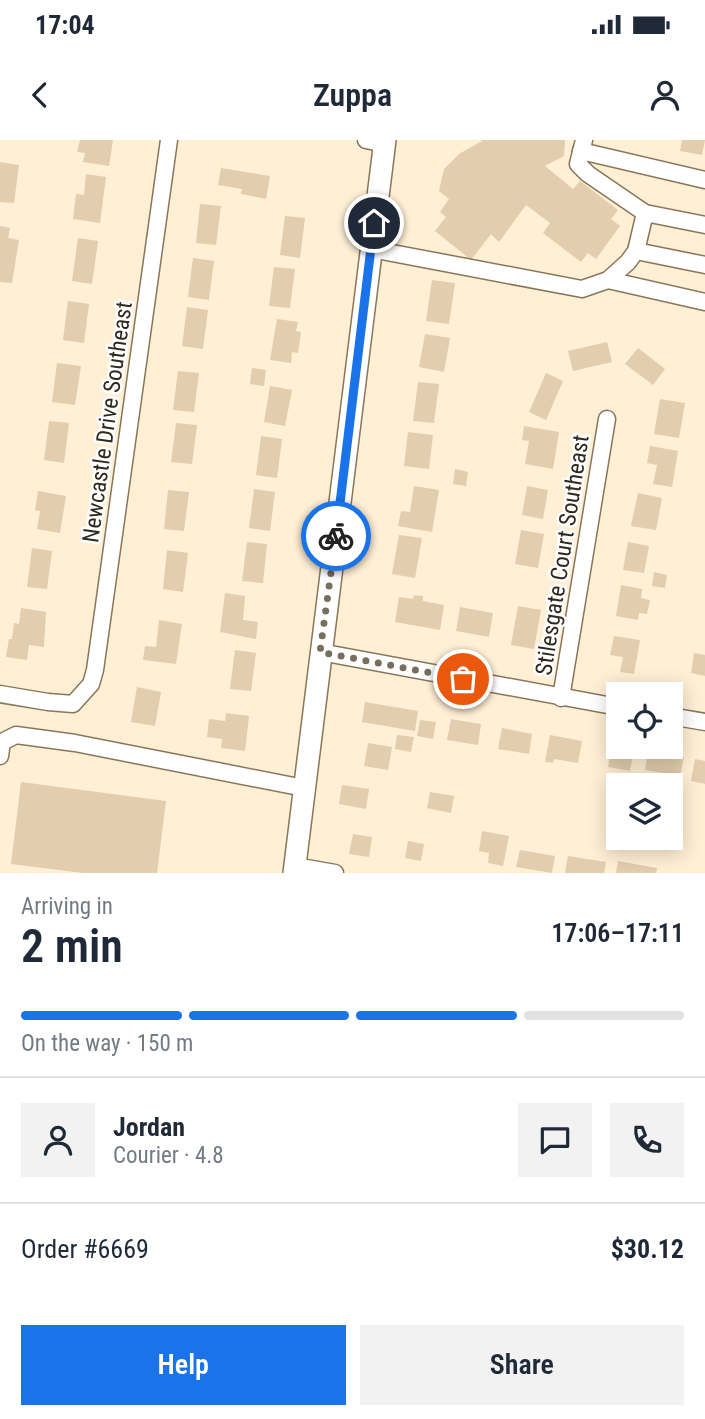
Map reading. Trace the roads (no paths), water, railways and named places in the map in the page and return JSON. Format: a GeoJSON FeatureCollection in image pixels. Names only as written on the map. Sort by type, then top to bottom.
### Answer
{"type":"FeatureCollection","features":[{"type":"Feature","properties":{"kind":"main road"},"geometry":{"type":"LineString","coordinates":[[294,869],[371,250],[379,141]]}},
{"type":"Feature","properties":{"kind":"street","name":"Newcastle Drive Southeast"},"geometry":{"type":"LineString","coordinates":[[0,694],[73,704],[91,684],[169,140]]}},
{"type":"Feature","properties":{"kind":"street"},"geometry":{"type":"LineString","coordinates":[[705,180],[582,145],[578,164],[588,174],[645,213],[705,225]]}},
{"type":"Feature","properties":{"kind":"street"},"geometry":{"type":"LineString","coordinates":[[371,250],[582,289],[608,280],[636,251],[645,213]]}},
{"type":"Feature","properties":{"kind":"street"},"geometry":{"type":"LineString","coordinates":[[636,251],[705,265]]}},
{"type":"Feature","properties":{"kind":"street"},"geometry":{"type":"LineString","coordinates":[[608,280],[705,302]]}},
{"type":"Feature","properties":{"kind":"street","name":"Stilesgate Court Southeast"},"geometry":{"type":"LineString","coordinates":[[561,698],[607,419]]}},
{"type":"Feature","properties":{"kind":"street"},"geometry":{"type":"LineString","coordinates":[[320,652],[606,705]]}},
{"type":"Feature","properties":{"kind":"street"},"geometry":{"type":"LineString","coordinates":[[683,718],[705,722]]}},
{"type":"Feature","properties":{"kind":"street"},"geometry":{"type":"LineString","coordinates":[[0,756],[2,742],[16,735],[75,743],[304,788]]}},
{"type":"Feature","properties":{"kind":"street"},"geometry":{"type":"LineString","coordinates":[[294,869],[335,873]]}}]}
